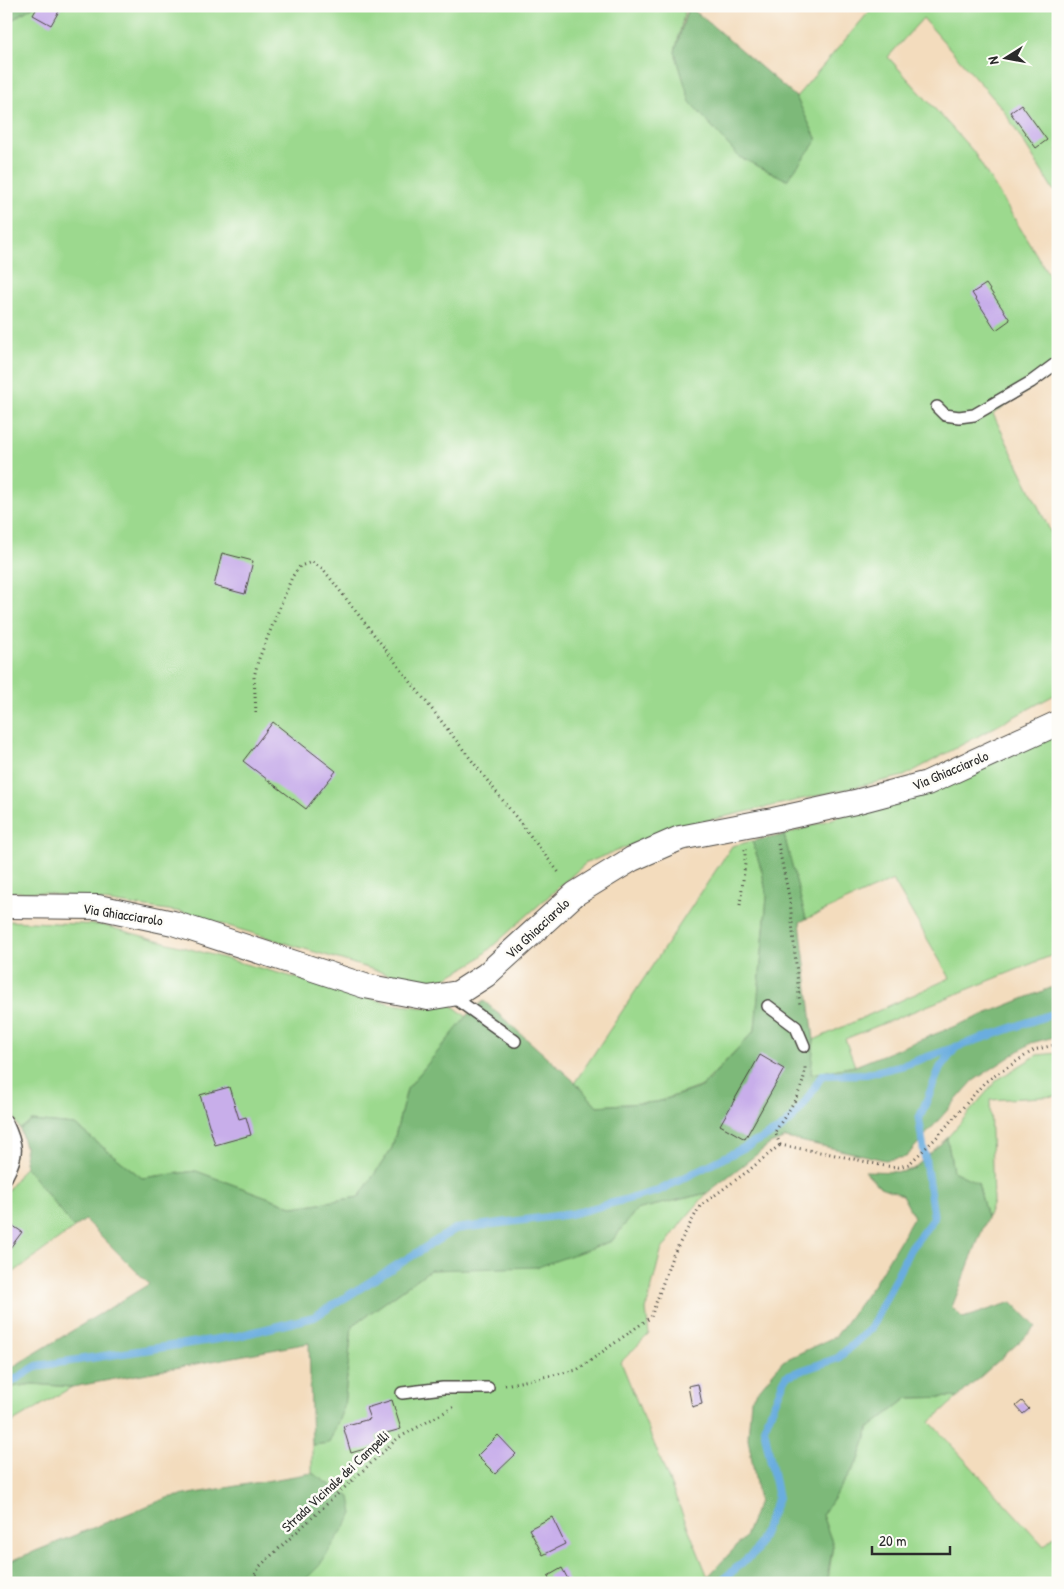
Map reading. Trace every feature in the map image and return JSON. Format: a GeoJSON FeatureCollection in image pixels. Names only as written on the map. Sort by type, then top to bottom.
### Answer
{"type":"FeatureCollection","features":[{"type":"Feature","properties":{"kind":"street","name":"Via Ghiacciarolo"},"geometry":{"type":"LineString","coordinates":[[6,906],[98,907],[174,922],[365,986],[428,998],[458,993],[486,975],[575,894],[632,858],[680,838],[855,802],[927,783],[1058,723]]}},
{"type":"Feature","properties":{"kind":"lane"},"geometry":{"type":"LineString","coordinates":[[937,407],[945,415],[959,417],[974,415],[1031,382],[1058,362]]}},
{"type":"Feature","properties":{"kind":"lane"},"geometry":{"type":"LineString","coordinates":[[449,994],[515,1041]]}},
{"type":"Feature","properties":{"kind":"lane"},"geometry":{"type":"LineString","coordinates":[[768,1006],[796,1028],[804,1046]]}},
{"type":"Feature","properties":{"kind":"lane"},"geometry":{"type":"LineString","coordinates":[[6,1121],[16,1149],[13,1166],[6,1178]]}},
{"type":"Feature","properties":{"kind":"lane"},"geometry":{"type":"LineString","coordinates":[[402,1393],[443,1388],[488,1388]]}},
{"type":"Feature","properties":{"kind":"path"},"geometry":{"type":"LineString","coordinates":[[256,713],[254,677],[258,660],[292,577],[300,566],[312,562],[323,569],[575,894]]}},
{"type":"Feature","properties":{"kind":"path"},"geometry":{"type":"LineString","coordinates":[[773,820],[790,901],[806,1076],[793,1103],[775,1132],[780,1145],[885,1166],[898,1167],[909,1164],[936,1138],[985,1082],[1034,1050],[1058,1044]]}},
{"type":"Feature","properties":{"kind":"path"},"geometry":{"type":"LineString","coordinates":[[740,905],[746,864],[741,826]]}},
{"type":"Feature","properties":{"kind":"path","name":"Strada Vicinale dei Campelli"},"geometry":{"type":"LineString","coordinates":[[250,1583],[260,1566],[398,1438],[488,1388],[577,1370],[651,1317],[672,1258],[700,1206],[780,1145]]}},
{"type":"Feature","properties":{"kind":"green space"},"geometry":{"type":"Polygon","coordinates":[[[6,6],[34,6],[12,20],[6,21],[6,6]]]}},
{"type":"Feature","properties":{"kind":"green space"},"geometry":{"type":"Polygon","coordinates":[[[34,6],[686,6],[675,52],[817,140],[796,97],[874,6],[1058,6],[1058,189],[1054,191],[1002,108],[923,18],[888,57],[973,151],[1058,290],[1058,370],[993,414],[1058,547],[1058,693],[904,776],[675,828],[586,863],[476,961],[446,978],[418,983],[182,912],[38,892],[6,892],[6,21],[12,20],[34,6]]]}},
{"type":"Feature","properties":{"kind":"green space"},"geometry":{"type":"Polygon","coordinates":[[[688,7],[796,97],[817,140],[787,180],[739,157],[690,102],[675,52],[688,7]]]}},
{"type":"Feature","properties":{"kind":"green space"},"geometry":{"type":"Polygon","coordinates":[[[1058,733],[1058,953],[845,1039],[855,1066],[810,1074],[814,1040],[950,978],[893,880],[806,919],[784,835],[847,814],[1058,733]]]}},
{"type":"Feature","properties":{"kind":"green space"},"geometry":{"type":"Polygon","coordinates":[[[784,835],[806,919],[800,922],[814,1040],[811,1074],[855,1066],[1058,985],[1058,1036],[1031,1043],[973,1081],[906,1157],[885,1160],[786,1138],[770,1144],[707,1193],[636,1210],[612,1241],[538,1267],[430,1270],[352,1326],[344,1407],[329,1443],[312,1445],[309,1343],[72,1387],[33,1384],[6,1388],[6,1371],[149,1284],[85,1220],[74,1228],[25,1166],[25,1147],[20,1129],[32,1121],[75,1125],[142,1178],[196,1171],[294,1207],[359,1197],[392,1148],[407,1089],[472,1010],[484,1001],[575,1082],[597,1106],[657,1102],[702,1087],[755,1030],[767,897],[762,871],[752,841],[784,835]]]}},
{"type":"Feature","properties":{"kind":"green space"},"geometry":{"type":"Polygon","coordinates":[[[752,841],[762,871],[767,897],[755,1030],[702,1086],[657,1102],[597,1106],[575,1082],[732,846],[752,841]]]}},
{"type":"Feature","properties":{"kind":"green space"},"geometry":{"type":"Polygon","coordinates":[[[6,921],[102,925],[392,1004],[426,1008],[449,1003],[467,1017],[407,1089],[392,1148],[359,1197],[294,1207],[196,1171],[142,1178],[75,1125],[32,1121],[20,1129],[6,1102],[6,921]]]}},
{"type":"Feature","properties":{"kind":"green space"},"geometry":{"type":"Polygon","coordinates":[[[1058,1053],[1058,1096],[990,1100],[993,1202],[987,1218],[978,1183],[953,1171],[947,1138],[997,1080],[1037,1055],[1058,1053]]]}},
{"type":"Feature","properties":{"kind":"green space"},"geometry":{"type":"Polygon","coordinates":[[[947,1138],[953,1171],[978,1183],[987,1218],[952,1307],[963,1318],[1012,1302],[1036,1327],[958,1397],[908,1398],[869,1428],[859,1460],[822,1515],[833,1545],[826,1583],[702,1583],[745,1537],[759,1501],[748,1438],[751,1399],[783,1361],[836,1336],[874,1284],[914,1217],[902,1195],[880,1187],[865,1171],[901,1172],[913,1169],[947,1138]]]}},
{"type":"Feature","properties":{"kind":"green space"},"geometry":{"type":"Polygon","coordinates":[[[25,1166],[74,1228],[14,1272],[6,1270],[6,1193],[25,1166]]]}},
{"type":"Feature","properties":{"kind":"green space"},"geometry":{"type":"Polygon","coordinates":[[[707,1193],[682,1222],[661,1251],[646,1310],[649,1334],[621,1362],[708,1577],[702,1583],[302,1583],[319,1566],[350,1497],[312,1473],[312,1445],[329,1443],[344,1407],[352,1326],[430,1270],[538,1266],[612,1241],[636,1210],[707,1193]]]}},
{"type":"Feature","properties":{"kind":"green space"},"geometry":{"type":"Polygon","coordinates":[[[33,1384],[72,1387],[6,1426],[6,1388],[33,1384]]]}},
{"type":"Feature","properties":{"kind":"green space"},"geometry":{"type":"Polygon","coordinates":[[[958,1397],[930,1422],[1044,1546],[1058,1533],[1058,1583],[831,1583],[828,1580],[833,1545],[822,1515],[859,1460],[869,1428],[908,1398],[958,1397]]]}},
{"type":"Feature","properties":{"kind":"green space"},"geometry":{"type":"Polygon","coordinates":[[[312,1473],[350,1497],[353,1514],[319,1566],[302,1583],[6,1583],[6,1563],[167,1498],[312,1473]]]}},
{"type":"Feature","properties":{"kind":"building"},"geometry":{"type":"Polygon","coordinates":[[[38,6],[62,6],[51,25],[33,15],[38,6]]]}},
{"type":"Feature","properties":{"kind":"building"},"geometry":{"type":"Polygon","coordinates":[[[1021,104],[1047,140],[1036,148],[1010,112],[1021,104]]]}},
{"type":"Feature","properties":{"kind":"building"},"geometry":{"type":"Polygon","coordinates":[[[986,284],[1010,320],[996,330],[972,293],[986,284]]]}},
{"type":"Feature","properties":{"kind":"building"},"geometry":{"type":"Polygon","coordinates":[[[222,553],[253,561],[245,594],[214,586],[222,553]]]}},
{"type":"Feature","properties":{"kind":"building"},"geometry":{"type":"Polygon","coordinates":[[[273,722],[336,771],[306,809],[243,761],[273,722]]]}},
{"type":"Feature","properties":{"kind":"building"},"geometry":{"type":"Polygon","coordinates":[[[760,1055],[784,1069],[745,1139],[720,1125],[760,1055]]]}},
{"type":"Feature","properties":{"kind":"building"},"geometry":{"type":"Polygon","coordinates":[[[229,1087],[239,1119],[246,1117],[251,1135],[215,1145],[200,1095],[229,1087]]]}},
{"type":"Feature","properties":{"kind":"building"},"geometry":{"type":"Polygon","coordinates":[[[6,1221],[22,1232],[10,1248],[6,1245],[6,1221]]]}},
{"type":"Feature","properties":{"kind":"building"},"geometry":{"type":"Polygon","coordinates":[[[698,1384],[702,1404],[692,1407],[688,1386],[698,1384]]]}},
{"type":"Feature","properties":{"kind":"building"},"geometry":{"type":"Polygon","coordinates":[[[392,1400],[401,1429],[376,1436],[378,1445],[351,1453],[343,1426],[370,1419],[366,1408],[392,1400]]]}},
{"type":"Feature","properties":{"kind":"building"},"geometry":{"type":"Polygon","coordinates":[[[1022,1401],[1029,1409],[1023,1414],[1016,1406],[1022,1401]]]}},
{"type":"Feature","properties":{"kind":"building"},"geometry":{"type":"Polygon","coordinates":[[[498,1435],[516,1454],[495,1474],[477,1456],[498,1435]]]}},
{"type":"Feature","properties":{"kind":"building"},"geometry":{"type":"Polygon","coordinates":[[[552,1517],[565,1544],[543,1555],[529,1529],[552,1517]]]}},
{"type":"Feature","properties":{"kind":"building"},"geometry":{"type":"Polygon","coordinates":[[[562,1568],[570,1583],[551,1583],[548,1576],[562,1568]]]}},
{"type":"Feature","properties":{"kind":"waterway"},"geometry":{"type":"LineString","coordinates":[[6,1385],[37,1366],[238,1336],[314,1317],[455,1229],[571,1214],[658,1191],[779,1130],[798,1111],[822,1075],[866,1074],[904,1065],[1058,1012]]}},
{"type":"Feature","properties":{"kind":"waterway"},"geometry":{"type":"LineString","coordinates":[[719,1583],[756,1551],[778,1498],[764,1428],[786,1376],[838,1358],[871,1328],[910,1249],[934,1218],[919,1119],[940,1068],[956,1047]]}}]}
